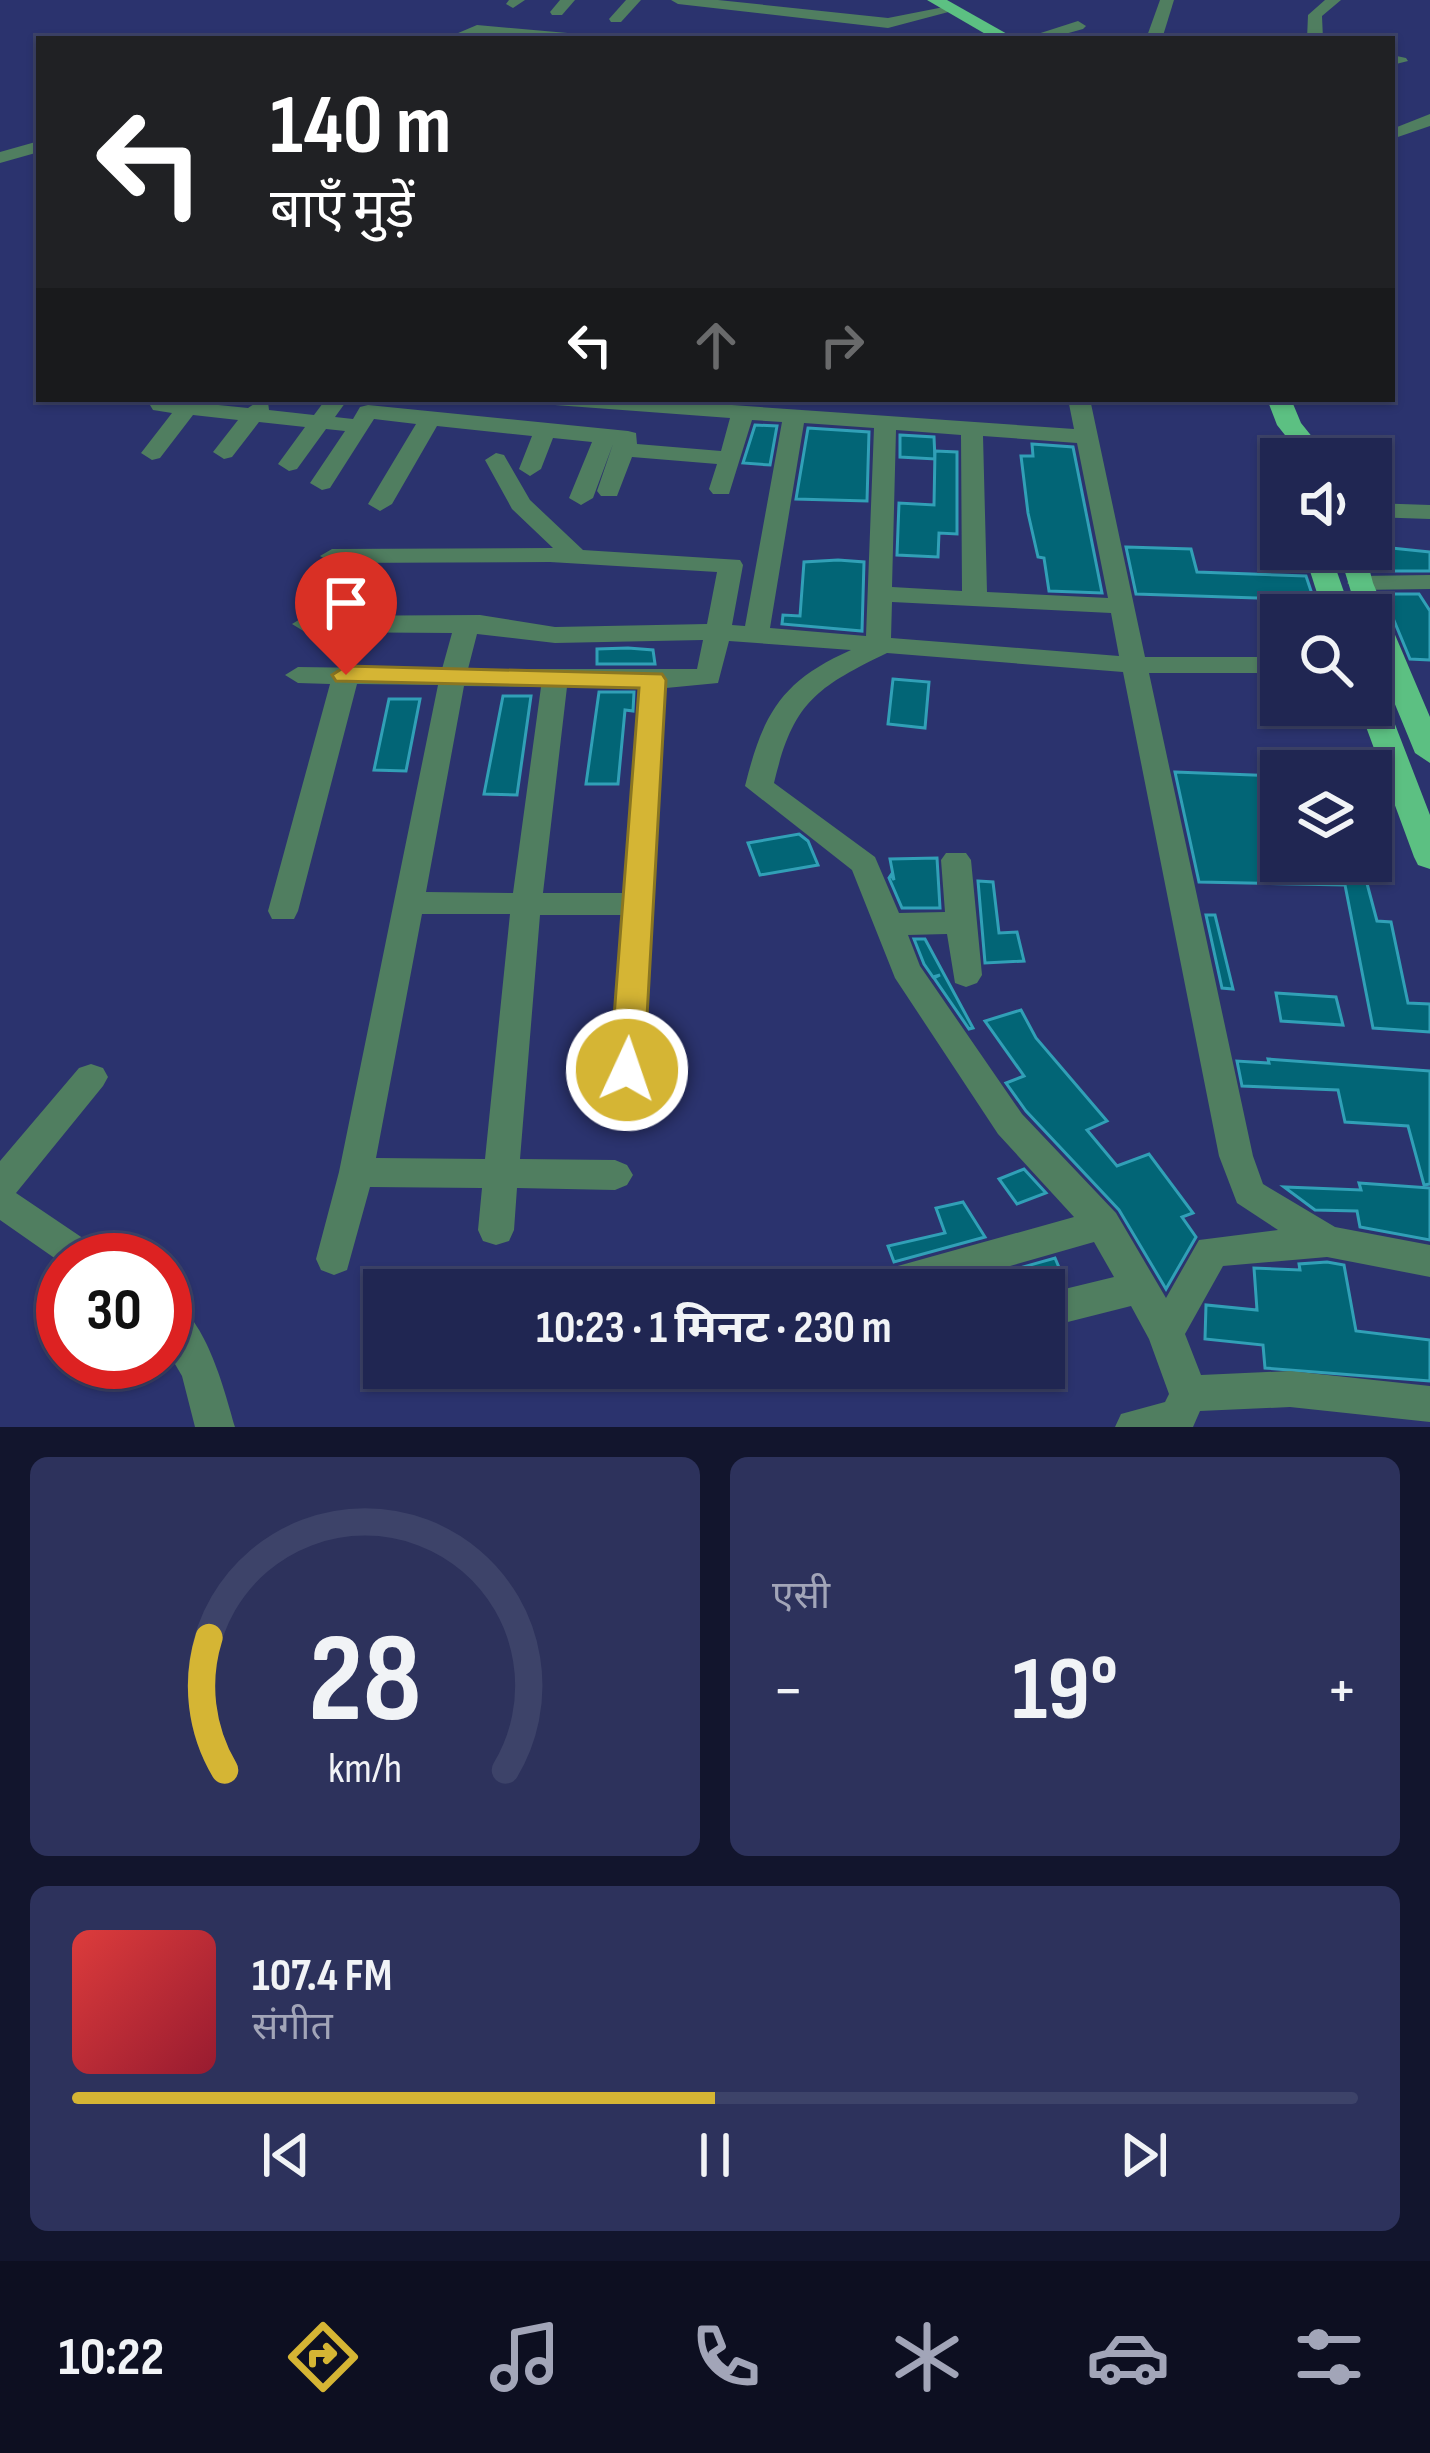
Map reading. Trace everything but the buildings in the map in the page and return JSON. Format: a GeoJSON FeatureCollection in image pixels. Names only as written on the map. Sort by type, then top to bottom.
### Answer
{"type":"FeatureCollection","features":[{"type":"Feature","properties":{"kind":"main road"},"geometry":{"type":"LineString","coordinates":[[942,5],[1000,36]]}},
{"type":"Feature","properties":{"kind":"main road"},"geometry":{"type":"LineString","coordinates":[[1280,402],[1300,438]]}},
{"type":"Feature","properties":{"kind":"main road"},"geometry":{"type":"LineString","coordinates":[[1288,438],[1289,425]]}},
{"type":"Feature","properties":{"kind":"main road"},"geometry":{"type":"LineString","coordinates":[[1356,570],[1430,753]]}},
{"type":"Feature","properties":{"kind":"main road"},"geometry":{"type":"LineString","coordinates":[[1380,726],[1430,857]]}},
{"type":"Feature","properties":{"kind":"street"},"geometry":{"type":"LineString","coordinates":[[616,19],[634,0]]}},
{"type":"Feature","properties":{"kind":"street"},"geometry":{"type":"LineString","coordinates":[[678,0],[888,23],[942,5]]}},
{"type":"Feature","properties":{"kind":"street"},"geometry":{"type":"LineString","coordinates":[[1155,36],[1167,0]]}},
{"type":"Feature","properties":{"kind":"street"},"geometry":{"type":"LineString","coordinates":[[1315,36],[1315,15],[1334,0]]}},
{"type":"Feature","properties":{"kind":"street"},"geometry":{"type":"LineString","coordinates":[[1041,36],[1078,26]]}},
{"type":"Feature","properties":{"kind":"street"},"geometry":{"type":"LineString","coordinates":[[460,36],[477,30],[545,36]]}},
{"type":"Feature","properties":{"kind":"street"},"geometry":{"type":"LineString","coordinates":[[1395,133],[1430,119]]}},
{"type":"Feature","properties":{"kind":"street"},"geometry":{"type":"LineString","coordinates":[[0,158],[36,147]]}},
{"type":"Feature","properties":{"kind":"street"},"geometry":{"type":"LineString","coordinates":[[289,464],[335,402]]}},
{"type":"Feature","properties":{"kind":"street"},"geometry":{"type":"LineString","coordinates":[[605,402],[743,412],[788,410],[1088,437]]}},
{"type":"Feature","properties":{"kind":"street"},"geometry":{"type":"LineString","coordinates":[[1080,402],[1236,1156],[1250,1192],[1327,1241]]}},
{"type":"Feature","properties":{"kind":"street"},"geometry":{"type":"LineString","coordinates":[[161,405],[260,407],[359,426]]}},
{"type":"Feature","properties":{"kind":"street"},"geometry":{"type":"LineString","coordinates":[[580,498],[641,406]]}},
{"type":"Feature","properties":{"kind":"street"},"geometry":{"type":"LineString","coordinates":[[224,452],[260,407]]}},
{"type":"Feature","properties":{"kind":"street"},"geometry":{"type":"LineString","coordinates":[[152,453],[187,408]]}},
{"type":"Feature","properties":{"kind":"street"},"geometry":{"type":"LineString","coordinates":[[756,636],[788,410]]}},
{"type":"Feature","properties":{"kind":"street"},"geometry":{"type":"LineString","coordinates":[[322,483],[368,412],[730,458]]}},
{"type":"Feature","properties":{"kind":"street"},"geometry":{"type":"LineString","coordinates":[[721,489],[743,412]]}},
{"type":"Feature","properties":{"kind":"street"},"geometry":{"type":"LineString","coordinates":[[380,504],[430,419]]}},
{"type":"Feature","properties":{"kind":"street"},"geometry":{"type":"LineString","coordinates":[[878,648],[884,422]]}},
{"type":"Feature","properties":{"kind":"street"},"geometry":{"type":"LineString","coordinates":[[971,429],[975,598]]}},
{"type":"Feature","properties":{"kind":"street"},"geometry":{"type":"LineString","coordinates":[[530,469],[544,432]]}},
{"type":"Feature","properties":{"kind":"street"},"geometry":{"type":"LineString","coordinates":[[609,491],[619,442]]}},
{"type":"Feature","properties":{"kind":"street"},"geometry":{"type":"LineString","coordinates":[[496,460],[520,504],[576,556]]}},
{"type":"Feature","properties":{"kind":"street"},"geometry":{"type":"LineString","coordinates":[[1392,511],[1430,512]]}},
{"type":"Feature","properties":{"kind":"street"},"geometry":{"type":"LineString","coordinates":[[298,675],[710,677],[731,565],[576,556],[332,556]]}},
{"type":"Feature","properties":{"kind":"street"},"geometry":{"type":"LineString","coordinates":[[1359,583],[1430,582]]}},
{"type":"Feature","properties":{"kind":"street"},"geometry":{"type":"LineString","coordinates":[[878,594],[1124,606]]}},
{"type":"Feature","properties":{"kind":"street"},"geometry":{"type":"LineString","coordinates":[[305,624],[467,625],[555,634],[719,632],[1132,665],[1260,665]]}},
{"type":"Feature","properties":{"kind":"street"},"geometry":{"type":"LineString","coordinates":[[283,911],[355,675],[377,624]]}},
{"type":"Feature","properties":{"kind":"street"},"geometry":{"type":"LineString","coordinates":[[334,1259],[356,1172],[406,903],[467,625]]}},
{"type":"Feature","properties":{"kind":"street"},"geometry":{"type":"LineString","coordinates":[[878,648],[813,676],[787,706],[769,742],[759,786],[866,864],[906,970],[1010,1124],[1102,1224],[1141,1287],[1166,1333],[1188,1394],[1178,1417],[1135,1427]]}},
{"type":"Feature","properties":{"kind":"street"},"geometry":{"type":"LineString","coordinates":[[496,1230],[526,905],[555,678]]}},
{"type":"Feature","properties":{"kind":"street"},"geometry":{"type":"LineString","coordinates":[[627,1070],[653,680]]}},
{"type":"Feature","properties":{"kind":"street"},"geometry":{"type":"LineString","coordinates":[[956,860],[966,975]]}},
{"type":"Feature","properties":{"kind":"street"},"geometry":{"type":"LineString","coordinates":[[406,903],[636,904]]}},
{"type":"Feature","properties":{"kind":"street"},"geometry":{"type":"LineString","coordinates":[[889,926],[963,922]]}},
{"type":"Feature","properties":{"kind":"street"},"geometry":{"type":"LineString","coordinates":[[0,1186],[91,1077]]}},
{"type":"Feature","properties":{"kind":"street"},"geometry":{"type":"LineString","coordinates":[[356,1172],[615,1175]]}},
{"type":"Feature","properties":{"kind":"street"},"geometry":{"type":"LineString","coordinates":[[0,1201],[47,1233]]}},
{"type":"Feature","properties":{"kind":"street"},"geometry":{"type":"LineString","coordinates":[[943,1269],[1102,1224]]}},
{"type":"Feature","properties":{"kind":"street"},"geometry":{"type":"LineString","coordinates":[[1166,1333],[1212,1251],[1327,1241],[1430,1261]]}},
{"type":"Feature","properties":{"kind":"street"},"geometry":{"type":"LineString","coordinates":[[1065,1306],[1141,1287]]}},
{"type":"Feature","properties":{"kind":"street"},"geometry":{"type":"LineString","coordinates":[[192,1357],[215,1427]]}},
{"type":"Feature","properties":{"kind":"street"},"geometry":{"type":"LineString","coordinates":[[1188,1394],[1290,1390],[1430,1405]]}},
{"type":"Feature","properties":{"kind":"street"},"geometry":{"type":"LineString","coordinates":[[1387,1427],[1393,1414],[1430,1405]]}},
{"type":"Feature","properties":{"kind":"route"},"geometry":{"type":"LineString","coordinates":[[346,675],[653,680],[627,1070]]}}]}
